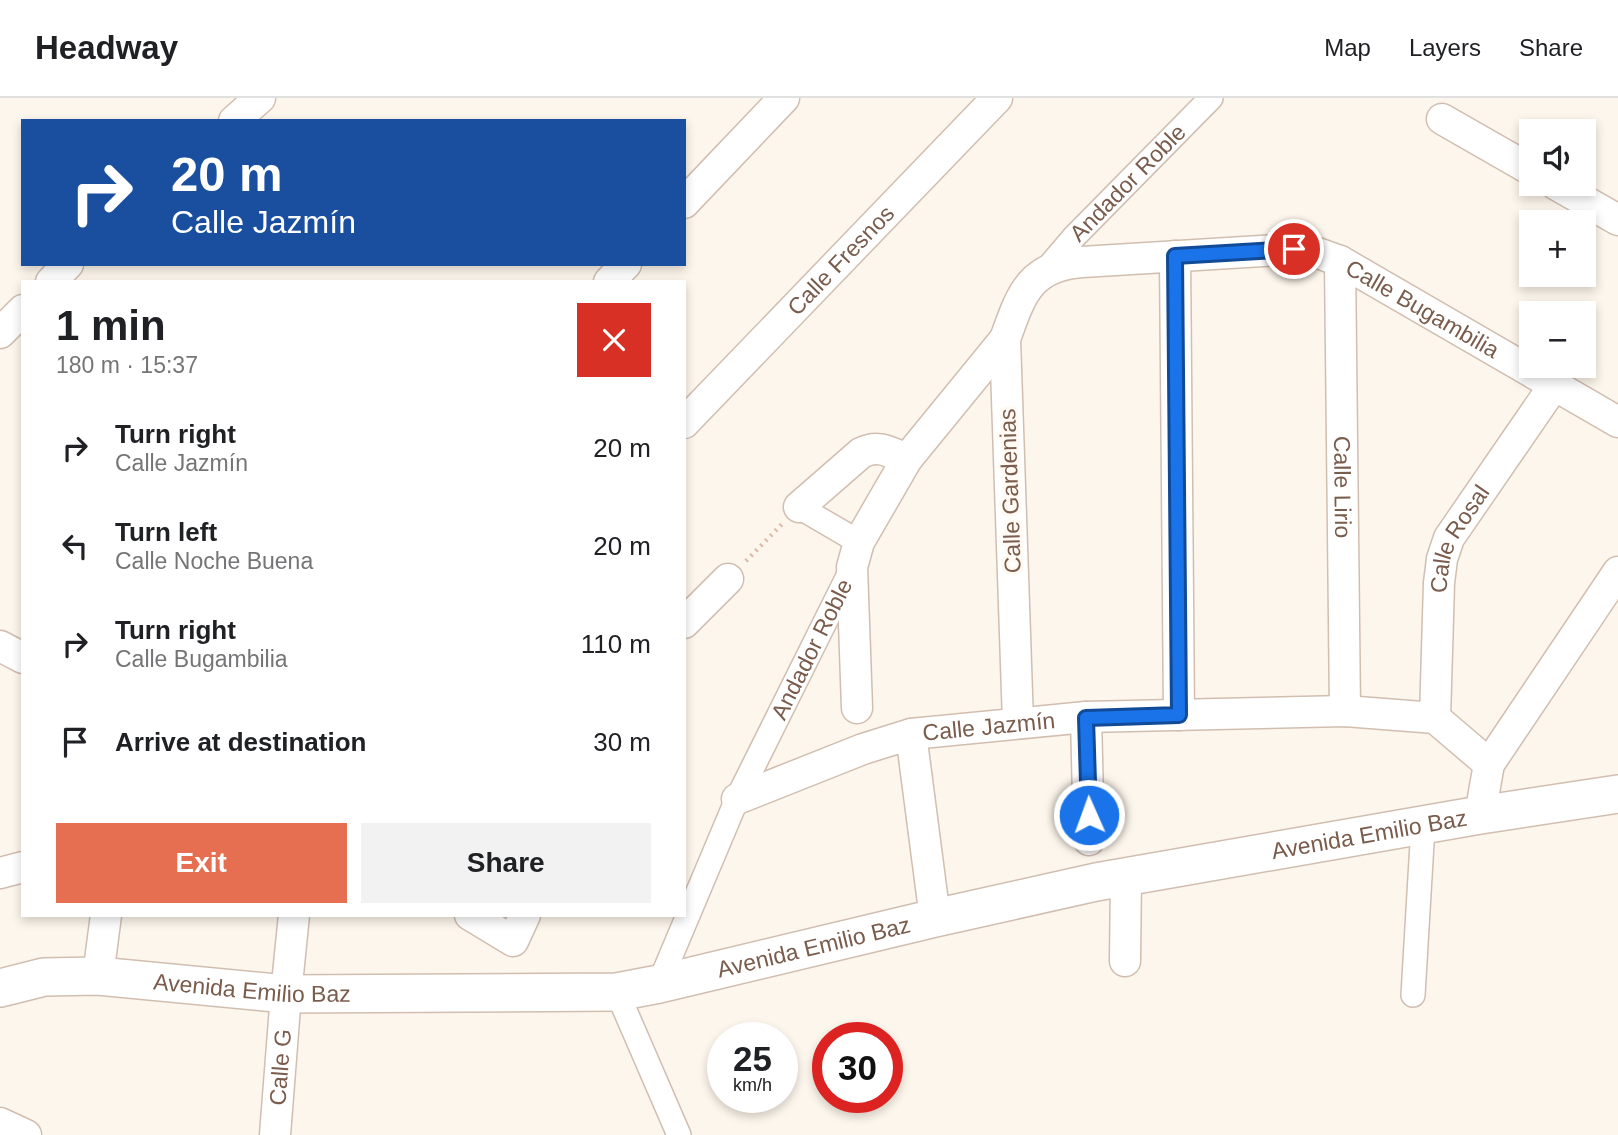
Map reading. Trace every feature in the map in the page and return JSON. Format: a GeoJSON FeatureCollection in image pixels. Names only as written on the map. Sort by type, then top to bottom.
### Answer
{"type":"FeatureCollection","features":[{"type":"Feature","properties":{"kind":"street"},"geometry":{"type":"LineString","coordinates":[[235,119],[260,98]]}},
{"type":"Feature","properties":{"kind":"street"},"geometry":{"type":"LineString","coordinates":[[686,201],[784,98]]}},
{"type":"Feature","properties":{"kind":"street","name":"Calle Fresnos"},"geometry":{"type":"LineString","coordinates":[[686,421],[997,98]]}},
{"type":"Feature","properties":{"kind":"street","name":"Andador Roble"},"geometry":{"type":"LineString","coordinates":[[1045,271],[1074,237],[1211,98]]}},
{"type":"Feature","properties":{"kind":"street"},"geometry":{"type":"LineString","coordinates":[[1442,119],[1519,163]]}},
{"type":"Feature","properties":{"kind":"street"},"geometry":{"type":"LineString","coordinates":[[1576,196],[1618,220]]}},
{"type":"Feature","properties":{"kind":"street","name":"Calle Bugambilia"},"geometry":{"type":"LineString","coordinates":[[1045,271],[1064,263],[1294,249],[1315,252],[1340,261],[1618,422]]}},
{"type":"Feature","properties":{"kind":"street"},"geometry":{"type":"LineString","coordinates":[[1175,256],[1179,715]]}},
{"type":"Feature","properties":{"kind":"street","name":"Calle Lirio"},"geometry":{"type":"LineString","coordinates":[[1340,261],[1345,711]]}},
{"type":"Feature","properties":{"kind":"street"},"geometry":{"type":"LineString","coordinates":[[53,280],[66,266]]}},
{"type":"Feature","properties":{"kind":"street"},"geometry":{"type":"LineString","coordinates":[[611,280],[624,266]]}},
{"type":"Feature","properties":{"kind":"street","name":"Calle Gardenias"},"geometry":{"type":"LineString","coordinates":[[1018,723],[1005,340],[1017,306],[1028,287],[1045,271]]}},
{"type":"Feature","properties":{"kind":"street"},"geometry":{"type":"LineString","coordinates":[[0,333],[21,312]]}},
{"type":"Feature","properties":{"kind":"street","name":"Andador Roble"},"geometry":{"type":"LineString","coordinates":[[659,984],[737,799],[855,555],[906,459],[1005,340]]}},
{"type":"Feature","properties":{"kind":"street","name":"Calle Rosal"},"geometry":{"type":"LineString","coordinates":[[1435,718],[1439,583],[1442,559],[1449,538],[1555,384]]}},
{"type":"Feature","properties":{"kind":"street"},"geometry":{"type":"LineString","coordinates":[[857,708],[855,555],[799,507],[871,448],[882,448],[906,459]]}},
{"type":"Feature","properties":{"kind":"street"},"geometry":{"type":"LineString","coordinates":[[1480,815],[1489,764],[1618,572]]}},
{"type":"Feature","properties":{"kind":"street"},"geometry":{"type":"LineString","coordinates":[[686,621],[728,579]]}},
{"type":"Feature","properties":{"kind":"street"},"geometry":{"type":"LineString","coordinates":[[0,646],[21,657]]}},
{"type":"Feature","properties":{"kind":"street","name":"Calle Jazmín"},"geometry":{"type":"LineString","coordinates":[[737,799],[863,749],[911,734],[1086,718],[1179,715],[1345,711],[1435,718]]}},
{"type":"Feature","properties":{"kind":"street"},"geometry":{"type":"LineString","coordinates":[[1086,718],[1089,840]]}},
{"type":"Feature","properties":{"kind":"street"},"geometry":{"type":"LineString","coordinates":[[1435,718],[1489,764]]}},
{"type":"Feature","properties":{"kind":"street"},"geometry":{"type":"LineString","coordinates":[[911,734],[935,918]]}},
{"type":"Feature","properties":{"kind":"street","name":"Avenida Emilio Baz"},"geometry":{"type":"LineString","coordinates":[[0,988],[44,977],[98,976],[286,994],[617,992],[1126,876],[1618,794]]}},
{"type":"Feature","properties":{"kind":"street"},"geometry":{"type":"LineString","coordinates":[[1413,995],[1423,826]]}},
{"type":"Feature","properties":{"kind":"street"},"geometry":{"type":"LineString","coordinates":[[0,873],[21,868]]}},
{"type":"Feature","properties":{"kind":"street"},"geometry":{"type":"LineString","coordinates":[[1125,961],[1126,876]]}},
{"type":"Feature","properties":{"kind":"street"},"geometry":{"type":"LineString","coordinates":[[98,976],[106,917]]}},
{"type":"Feature","properties":{"kind":"street","name":"Calle G"},"geometry":{"type":"LineString","coordinates":[[275,1135],[295,917]]}},
{"type":"Feature","properties":{"kind":"street"},"geometry":{"type":"LineString","coordinates":[[478,917],[519,928]]}},
{"type":"Feature","properties":{"kind":"street"},"geometry":{"type":"LineString","coordinates":[[617,992],[679,1135]]}},
{"type":"Feature","properties":{"kind":"street"},"geometry":{"type":"LineString","coordinates":[[0,1123],[26,1135]]}},
{"type":"Feature","properties":{"kind":"path"},"geometry":{"type":"LineString","coordinates":[[728,579],[799,507]]}},
{"type":"Feature","properties":{"kind":"route"},"geometry":{"type":"LineString","coordinates":[[1089,815],[1086,718],[1179,715],[1175,256],[1294,249]]}}]}
